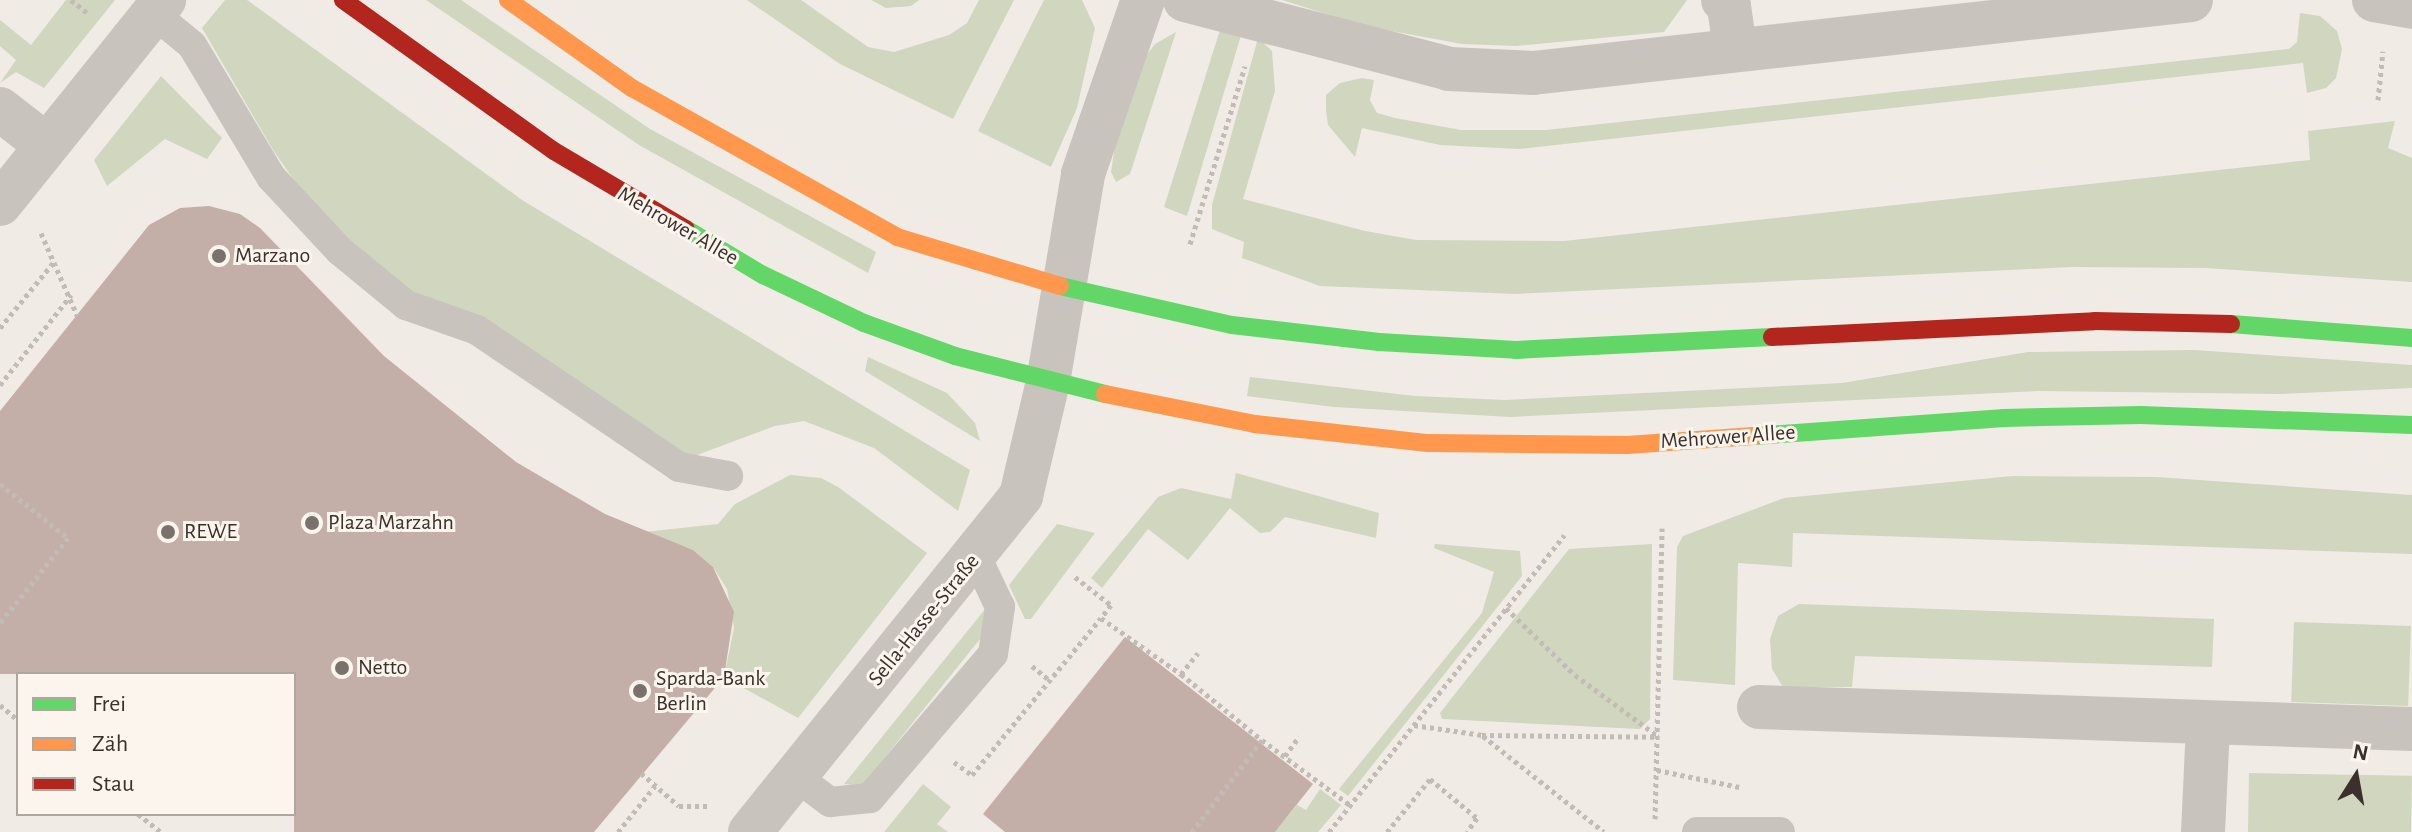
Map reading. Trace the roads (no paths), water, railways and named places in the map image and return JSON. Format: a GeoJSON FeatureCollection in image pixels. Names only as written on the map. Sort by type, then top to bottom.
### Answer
{"type":"FeatureCollection","features":[{"type":"Feature","properties":{"kind":"main road","name":"Mehrower Allee"},"geometry":{"type":"LineString","coordinates":[[343,0],[554,151],[737,261],[864,323],[1048,382],[1220,419],[1428,443],[1627,445],[1989,419],[2126,415],[2412,425]]}},
{"type":"Feature","properties":{"kind":"main road"},"geometry":{"type":"LineString","coordinates":[[508,0],[632,88],[897,237],[1065,288],[1232,325],[1379,342],[1516,350],[2095,321],[2271,325],[2412,338]]}},
{"type":"Feature","properties":{"kind":"street"},"geometry":{"type":"LineString","coordinates":[[1048,382],[1083,174],[1143,0]]}},
{"type":"Feature","properties":{"kind":"street"},"geometry":{"type":"LineString","coordinates":[[1185,0],[1449,69],[1533,73],[2191,0]]}},
{"type":"Feature","properties":{"kind":"street"},"geometry":{"type":"LineString","coordinates":[[1723,0],[1729,6],[1735,49]]}},
{"type":"Feature","properties":{"kind":"street"},"geometry":{"type":"LineString","coordinates":[[18,214],[46,145],[158,7]]}},
{"type":"Feature","properties":{"kind":"street"},"geometry":{"type":"LineString","coordinates":[[0,109],[46,145]]}},
{"type":"Feature","properties":{"kind":"street","name":"Sella-Hasse-Straße"},"geometry":{"type":"LineString","coordinates":[[758,829],[795,776],[976,556],[1021,496],[1048,382]]}},
{"type":"Feature","properties":{"kind":"street"},"geometry":{"type":"LineString","coordinates":[[1759,707],[2412,729]]}},
{"type":"Feature","properties":{"kind":"street"},"geometry":{"type":"LineString","coordinates":[[2203,832],[2208,724]]}},
{"type":"Feature","properties":{"kind":"lane"},"geometry":{"type":"LineString","coordinates":[[158,7],[192,45],[271,177],[340,251],[406,305],[477,330],[679,467],[728,476]]}},
{"type":"Feature","properties":{"kind":"lane"},"geometry":{"type":"LineString","coordinates":[[795,776],[830,802],[870,798],[993,654],[1000,607],[976,556]]}},
{"type":"Feature","properties":{"kind":"lane"},"geometry":{"type":"LineString","coordinates":[[1697,832],[1780,832]]}},
{"type":"Feature","properties":{"kind":"place","name":"Marzano"},"geometry":{"type":"Point","coordinates":[219,256]}},
{"type":"Feature","properties":{"kind":"place","name":"Plaza Marzahn"},"geometry":{"type":"Point","coordinates":[312,523]}},
{"type":"Feature","properties":{"kind":"place","name":"REWE"},"geometry":{"type":"Point","coordinates":[168,532]}},
{"type":"Feature","properties":{"kind":"place","name":"Netto"},"geometry":{"type":"Point","coordinates":[342,668]}},
{"type":"Feature","properties":{"kind":"place","name":"Sparda-Bank Berlin"},"geometry":{"type":"Point","coordinates":[640,691]}}]}
